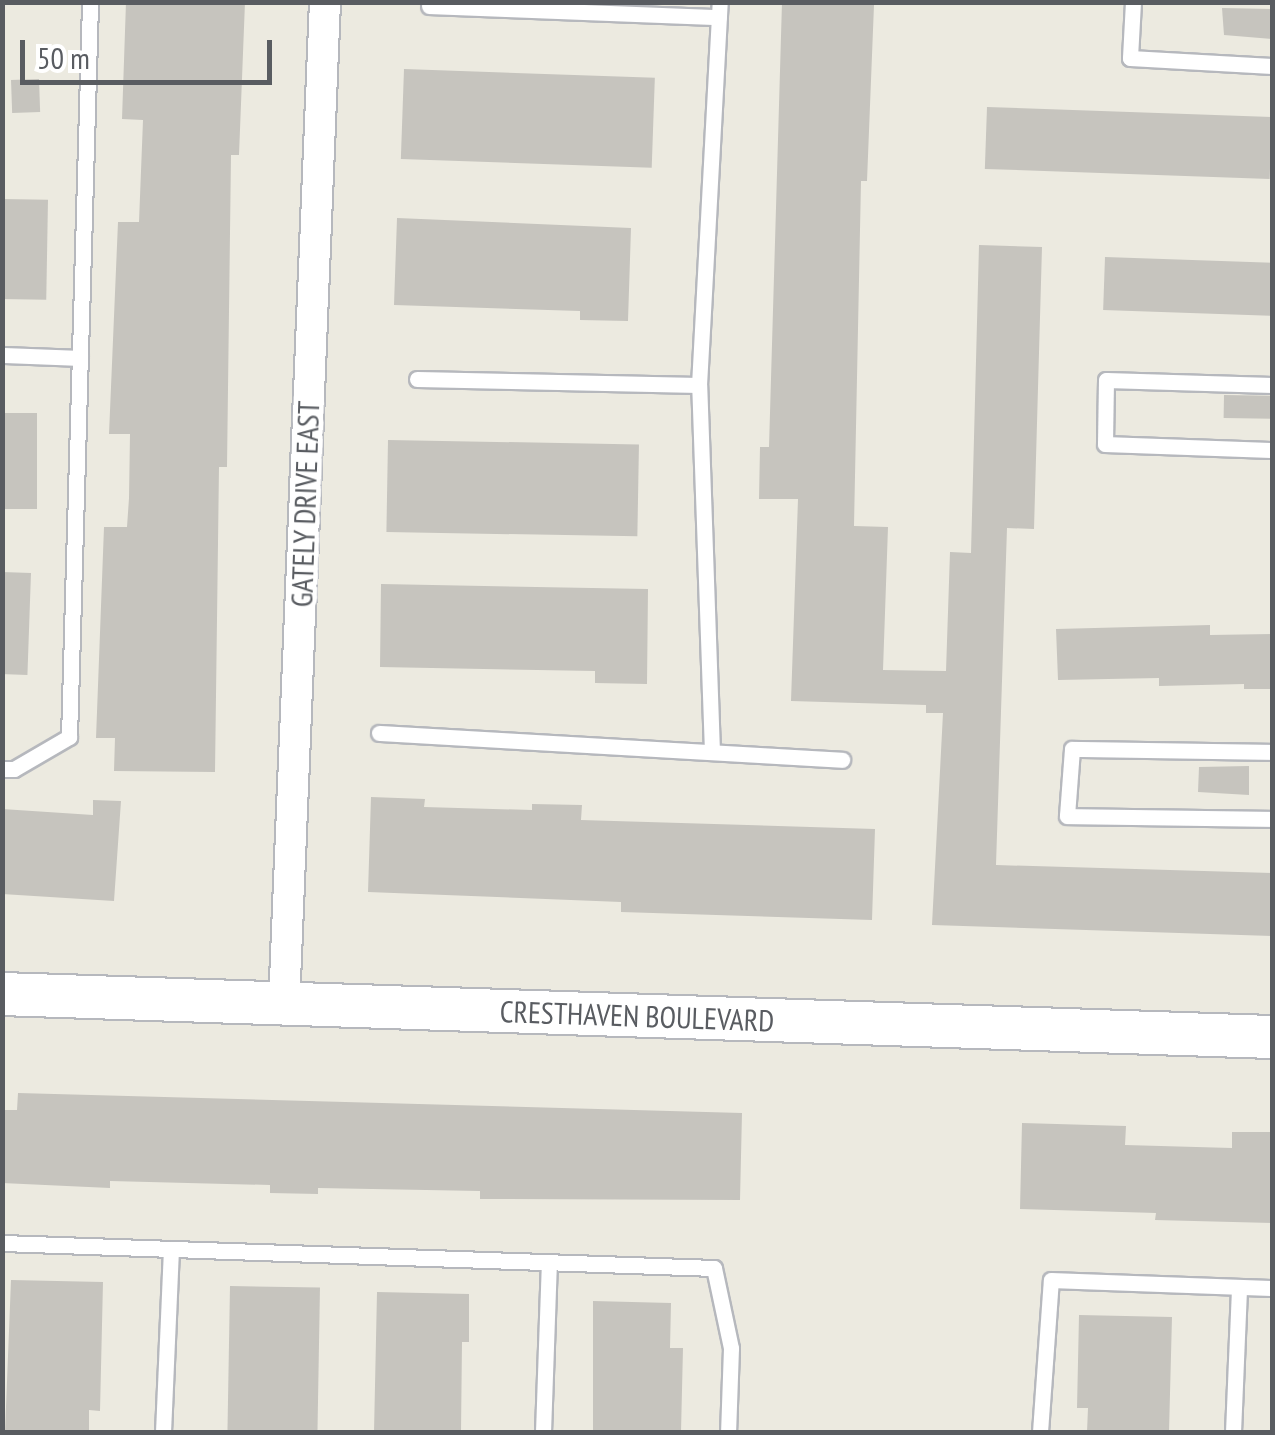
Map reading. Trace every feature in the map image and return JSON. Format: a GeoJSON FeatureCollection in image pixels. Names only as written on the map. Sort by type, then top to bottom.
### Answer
{"type":"FeatureCollection","features":[{"type":"Feature","properties":{"kind":"street","name":"GATELY DRIVE EAST"},"geometry":{"type":"LineString","coordinates":[[284,1005],[326,2]]}},
{"type":"Feature","properties":{"kind":"street","name":"CRESTHAVEN BOULEVARD"},"geometry":{"type":"LineString","coordinates":[[2,994],[1272,1038]]}},
{"type":"Feature","properties":{"kind":"lane"},"geometry":{"type":"LineString","coordinates":[[2,768],[14,769],[69,737],[90,2]]}},
{"type":"Feature","properties":{"kind":"lane"},"geometry":{"type":"LineString","coordinates":[[1134,2],[1130,58],[1272,66]]}},
{"type":"Feature","properties":{"kind":"lane"},"geometry":{"type":"LineString","coordinates":[[429,6],[719,10],[699,385],[712,752]]}},
{"type":"Feature","properties":{"kind":"lane"},"geometry":{"type":"LineString","coordinates":[[2,355],[80,358]]}},
{"type":"Feature","properties":{"kind":"lane"},"geometry":{"type":"LineString","coordinates":[[417,379],[699,385]]}},
{"type":"Feature","properties":{"kind":"lane"},"geometry":{"type":"LineString","coordinates":[[1272,385],[1106,380],[1105,444],[1272,450]]}},
{"type":"Feature","properties":{"kind":"lane"},"geometry":{"type":"LineString","coordinates":[[379,733],[842,760]]}},
{"type":"Feature","properties":{"kind":"lane"},"geometry":{"type":"LineString","coordinates":[[1272,752],[1072,749],[1067,816],[1272,819]]}},
{"type":"Feature","properties":{"kind":"lane"},"geometry":{"type":"LineString","coordinates":[[2,1243],[714,1268],[731,1348],[728,1432]]}},
{"type":"Feature","properties":{"kind":"lane"},"geometry":{"type":"LineString","coordinates":[[163,1432],[171,1249]]}},
{"type":"Feature","properties":{"kind":"lane"},"geometry":{"type":"LineString","coordinates":[[543,1432],[548,1263]]}},
{"type":"Feature","properties":{"kind":"lane"},"geometry":{"type":"LineString","coordinates":[[1040,1432],[1051,1280],[1272,1288]]}},
{"type":"Feature","properties":{"kind":"lane"},"geometry":{"type":"LineString","coordinates":[[1233,1432],[1239,1287]]}},
{"type":"Feature","properties":{"kind":"building"},"geometry":{"type":"Polygon","coordinates":[[[126,2],[245,2],[239,155],[231,155],[227,467],[219,467],[215,772],[114,771],[115,738],[96,738],[104,527],[127,527],[129,498],[130,434],[109,434],[118,222],[139,222],[143,120],[122,119],[126,2]]]}},
{"type":"Feature","properties":{"kind":"building"},"geometry":{"type":"Polygon","coordinates":[[[782,2],[874,5],[867,181],[861,181],[854,526],[888,527],[883,670],[946,671],[950,552],[971,553],[979,245],[1042,247],[1034,529],[1007,528],[996,865],[1272,873],[1272,936],[932,925],[943,713],[926,713],[926,705],[791,701],[798,499],[759,499],[760,447],[769,447],[782,2]]]}},
{"type":"Feature","properties":{"kind":"building"},"geometry":{"type":"Polygon","coordinates":[[[1222,8],[1272,9],[1272,39],[1224,35],[1222,8]]]}},
{"type":"Feature","properties":{"kind":"building"},"geometry":{"type":"Polygon","coordinates":[[[404,69],[655,78],[652,168],[401,159],[404,69]]]}},
{"type":"Feature","properties":{"kind":"building"},"geometry":{"type":"Polygon","coordinates":[[[39,79],[40,112],[12,113],[11,80],[39,79]]]}},
{"type":"Feature","properties":{"kind":"building"},"geometry":{"type":"Polygon","coordinates":[[[987,107],[1272,117],[1270,179],[985,169],[987,107]]]}},
{"type":"Feature","properties":{"kind":"building"},"geometry":{"type":"Polygon","coordinates":[[[2,199],[48,200],[46,300],[2,299],[2,199]]]}},
{"type":"Feature","properties":{"kind":"building"},"geometry":{"type":"Polygon","coordinates":[[[397,218],[631,228],[628,321],[580,320],[580,311],[394,305],[397,218]]]}},
{"type":"Feature","properties":{"kind":"building"},"geometry":{"type":"Polygon","coordinates":[[[1105,257],[1272,263],[1270,316],[1103,310],[1105,257]]]}},
{"type":"Feature","properties":{"kind":"building"},"geometry":{"type":"Polygon","coordinates":[[[1224,395],[1272,396],[1272,419],[1224,418],[1224,395]]]}},
{"type":"Feature","properties":{"kind":"building"},"geometry":{"type":"Polygon","coordinates":[[[2,413],[37,413],[37,509],[2,509],[2,413]]]}},
{"type":"Feature","properties":{"kind":"building"},"geometry":{"type":"Polygon","coordinates":[[[388,440],[639,444],[637,536],[386,532],[388,440]]]}},
{"type":"Feature","properties":{"kind":"building"},"geometry":{"type":"Polygon","coordinates":[[[2,572],[31,573],[27,675],[2,674],[2,572]]]}},
{"type":"Feature","properties":{"kind":"building"},"geometry":{"type":"Polygon","coordinates":[[[381,584],[648,589],[647,684],[595,683],[595,671],[380,667],[381,584]]]}},
{"type":"Feature","properties":{"kind":"building"},"geometry":{"type":"Polygon","coordinates":[[[1210,625],[1210,635],[1272,634],[1272,689],[1244,689],[1244,684],[1159,686],[1159,678],[1058,680],[1056,629],[1210,625]]]}},
{"type":"Feature","properties":{"kind":"building"},"geometry":{"type":"Polygon","coordinates":[[[1249,766],[1249,795],[1198,792],[1199,767],[1249,766]]]}},
{"type":"Feature","properties":{"kind":"building"},"geometry":{"type":"Polygon","coordinates":[[[371,797],[425,799],[424,807],[532,810],[532,804],[582,805],[581,820],[875,829],[872,920],[621,912],[621,902],[368,892],[371,797]]]}},
{"type":"Feature","properties":{"kind":"building"},"geometry":{"type":"Polygon","coordinates":[[[93,800],[121,801],[114,901],[2,894],[2,809],[93,815],[93,800]]]}},
{"type":"Feature","properties":{"kind":"building"},"geometry":{"type":"Polygon","coordinates":[[[18,1093],[742,1113],[740,1200],[480,1199],[480,1191],[318,1188],[318,1194],[270,1193],[270,1185],[110,1181],[110,1188],[2,1183],[2,1110],[17,1110],[18,1093]]]}},
{"type":"Feature","properties":{"kind":"building"},"geometry":{"type":"Polygon","coordinates":[[[1022,1123],[1126,1126],[1125,1145],[1232,1148],[1232,1132],[1272,1132],[1272,1223],[1155,1220],[1156,1213],[1020,1209],[1022,1123]]]}},
{"type":"Feature","properties":{"kind":"building"},"geometry":{"type":"Polygon","coordinates":[[[11,1280],[103,1282],[100,1411],[89,1410],[89,1432],[5,1432],[11,1280]]]}},
{"type":"Feature","properties":{"kind":"building"},"geometry":{"type":"Polygon","coordinates":[[[230,1286],[320,1288],[317,1432],[227,1432],[230,1286]]]}},
{"type":"Feature","properties":{"kind":"building"},"geometry":{"type":"Polygon","coordinates":[[[377,1292],[469,1294],[469,1342],[462,1342],[461,1432],[374,1432],[377,1292]]]}},
{"type":"Feature","properties":{"kind":"building"},"geometry":{"type":"Polygon","coordinates":[[[593,1301],[671,1303],[670,1348],[683,1348],[681,1432],[593,1432],[593,1301]]]}},
{"type":"Feature","properties":{"kind":"building"},"geometry":{"type":"Polygon","coordinates":[[[1079,1315],[1172,1317],[1169,1432],[1087,1432],[1088,1408],[1077,1408],[1079,1315]]]}}]}
